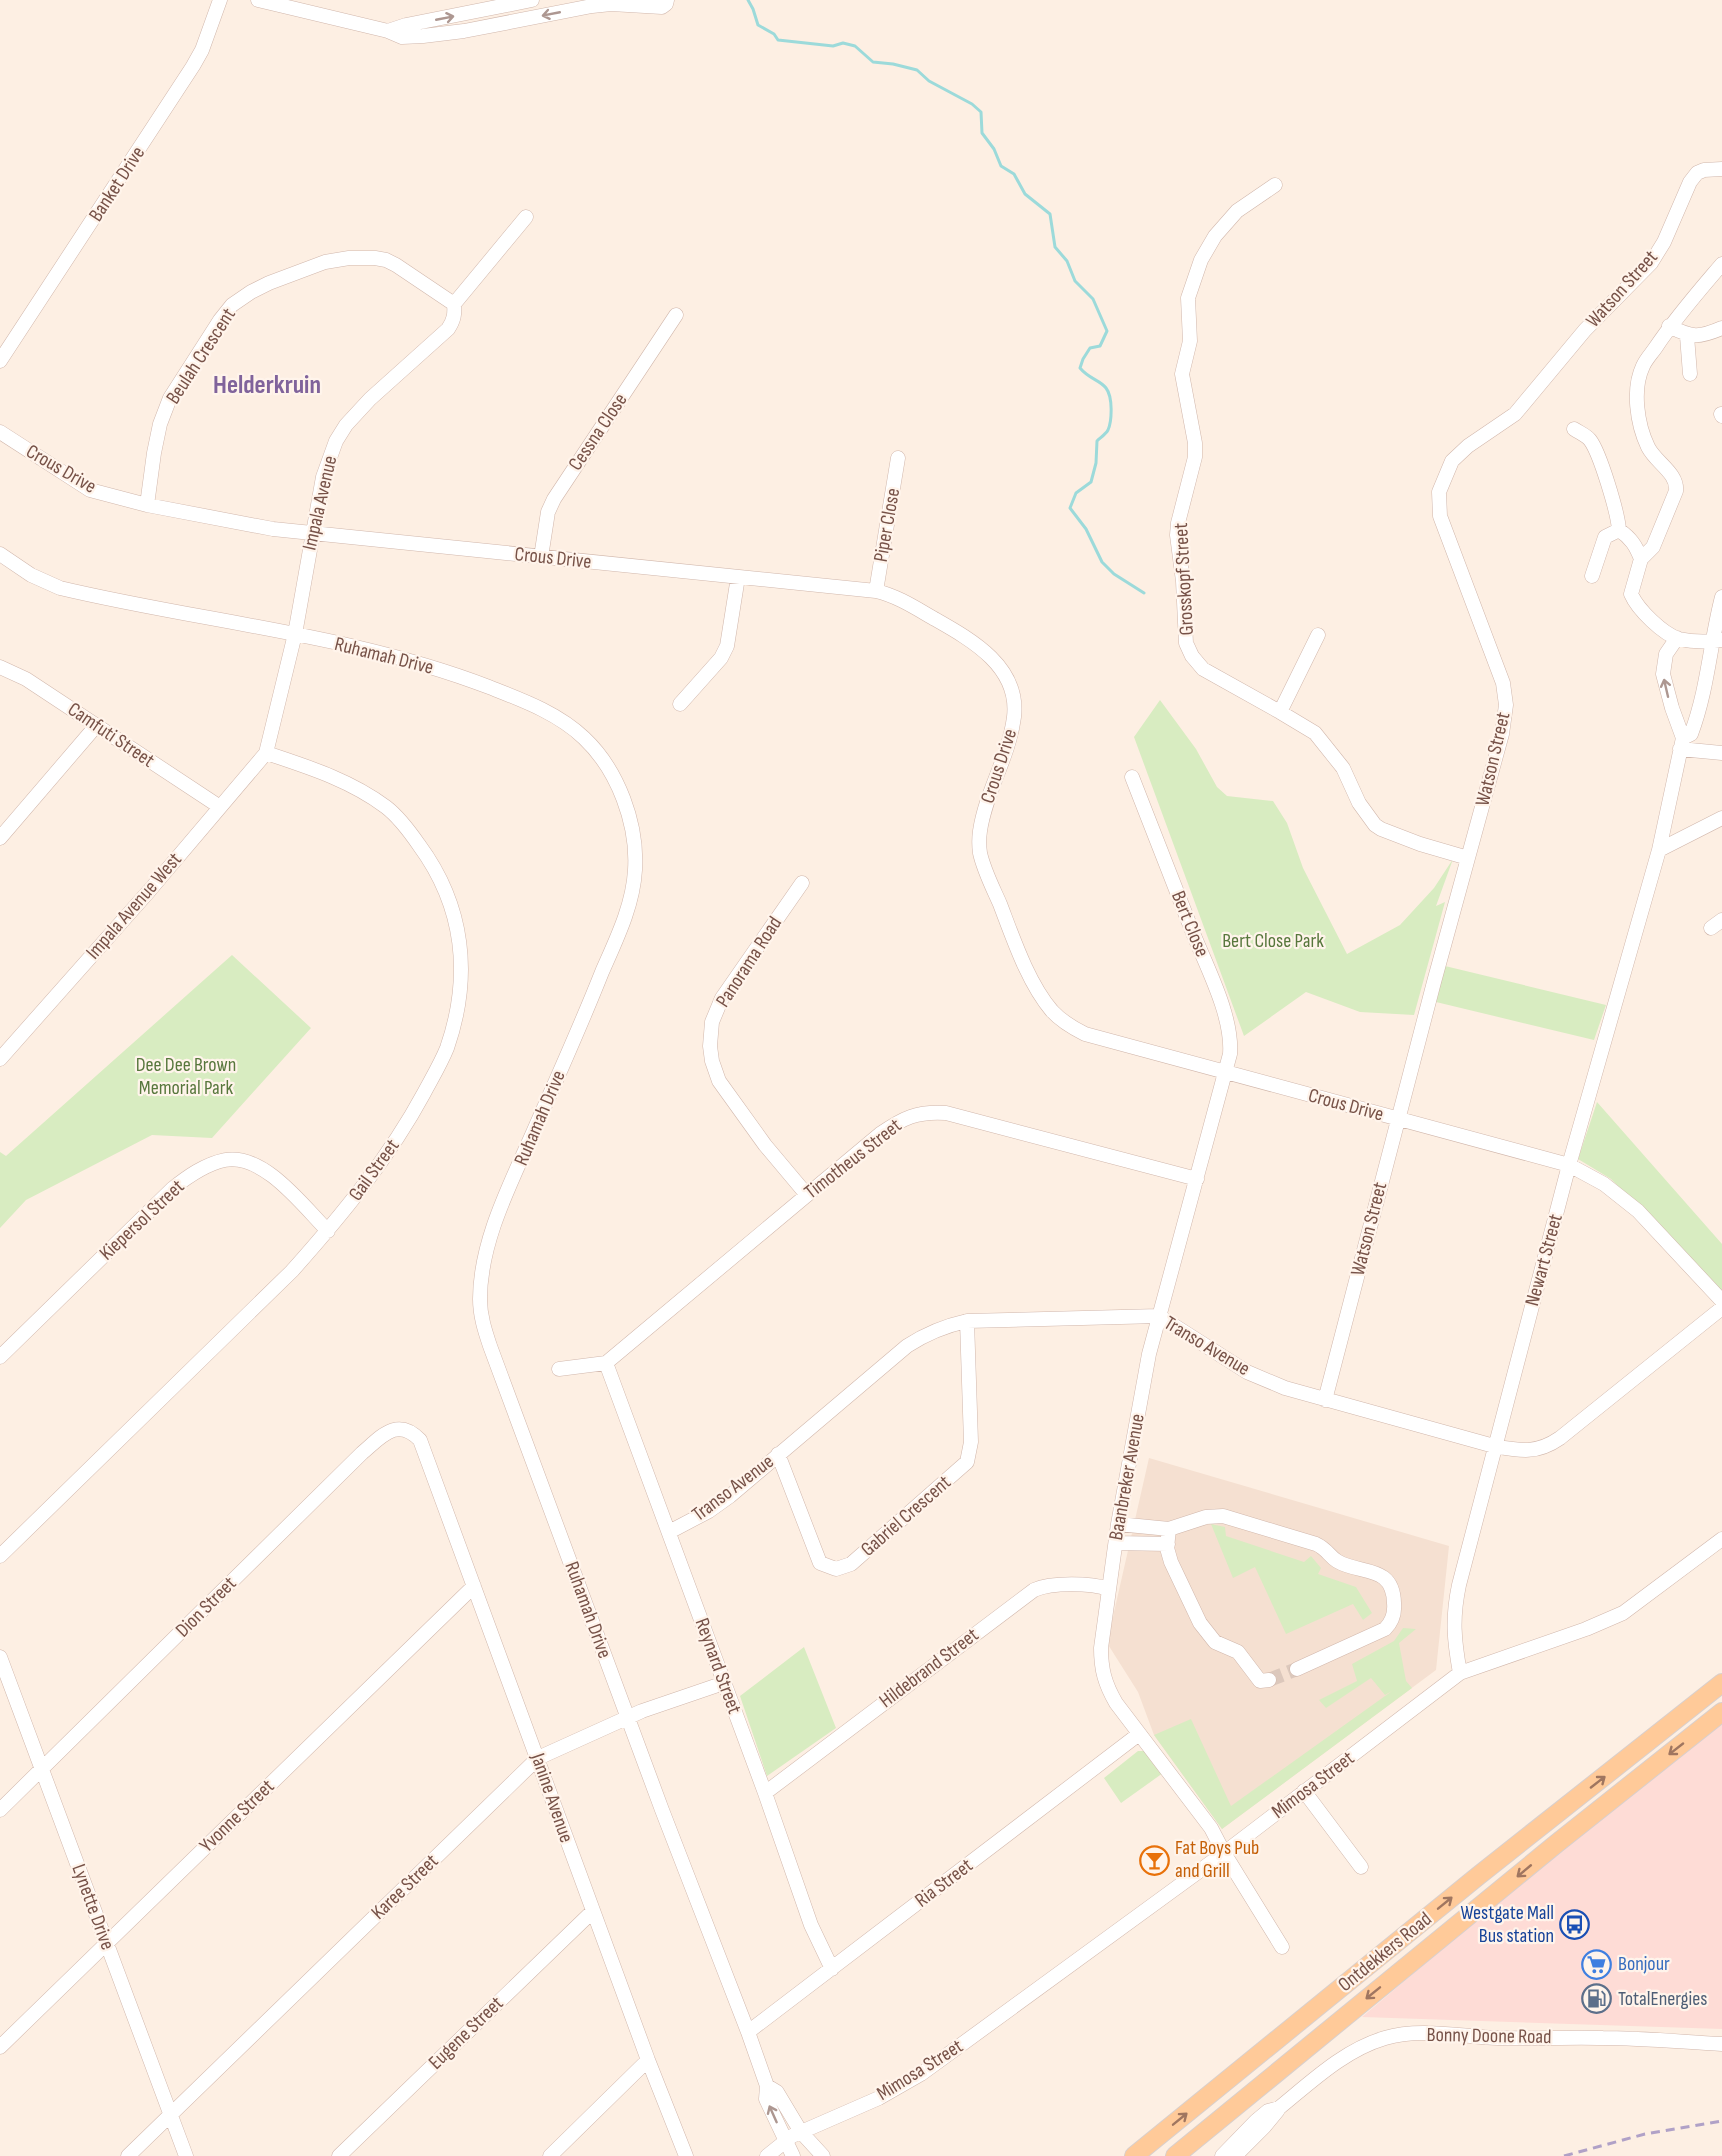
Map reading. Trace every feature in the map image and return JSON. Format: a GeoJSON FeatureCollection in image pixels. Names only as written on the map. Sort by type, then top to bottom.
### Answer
{"type":"FeatureCollection","features":[{"type":"Feature","properties":{"kind":"main road","name":"Ontdekkers Road"},"geometry":{"type":"LineString","coordinates":[[1134,2156],[1478,1876],[1722,1683]]}},
{"type":"Feature","properties":{"kind":"main road","name":"Ontdekkers Road"},"geometry":{"type":"LineString","coordinates":[[1175,2156],[1556,1844],[1722,1712]]}},
{"type":"Feature","properties":{"kind":"street","name":"Banket Drive"},"geometry":{"type":"LineString","coordinates":[[0,361],[193,66],[202,50],[220,0]]}},
{"type":"Feature","properties":{"kind":"street"},"geometry":{"type":"LineString","coordinates":[[258,0],[388,31],[402,38],[464,31],[592,6],[611,4],[662,7],[667,0]]}},
{"type":"Feature","properties":{"kind":"street"},"geometry":{"type":"LineString","coordinates":[[388,31],[406,25],[532,0]]}},
{"type":"Feature","properties":{"kind":"street","name":"Watson Street"},"geometry":{"type":"LineString","coordinates":[[1325,1400],[1398,1118],[1502,734],[1506,697],[1503,683],[1440,516],[1438,498],[1442,481],[1452,460],[1468,446],[1515,414],[1557,366],[1584,330],[1651,263],[1664,242],[1690,182],[1697,173],[1704,170],[1722,169]]}},
{"type":"Feature","properties":{"kind":"street","name":"Grosskopf Street"},"geometry":{"type":"LineString","coordinates":[[1275,185],[1237,211],[1225,223],[1201,260],[1190,289],[1187,306],[1190,341],[1182,374],[1196,454],[1178,523],[1186,643],[1192,656],[1215,678],[1315,733],[1343,768],[1359,803],[1375,825],[1420,844],[1468,858]]}},
{"type":"Feature","properties":{"kind":"street","name":"Impala Avenue"},"geometry":{"type":"LineString","coordinates":[[267,753],[295,634],[323,477],[336,441],[346,425],[370,399],[448,329],[453,322],[454,304],[526,217]]}},
{"type":"Feature","properties":{"kind":"street","name":"Beulah Crescent"},"geometry":{"type":"LineString","coordinates":[[147,505],[160,424],[170,398],[220,320],[232,305],[251,292],[325,262],[349,258],[375,258],[396,265],[454,304]]}},
{"type":"Feature","properties":{"kind":"street"},"geometry":{"type":"LineString","coordinates":[[1717,641],[1677,638],[1644,614],[1634,601],[1631,588],[1641,559],[1653,547],[1677,485],[1675,478],[1647,446],[1637,397],[1643,366],[1670,326],[1722,264]]}},
{"type":"Feature","properties":{"kind":"street","name":"Cessna Close"},"geometry":{"type":"LineString","coordinates":[[541,557],[550,505],[676,315]]}},
{"type":"Feature","properties":{"kind":"street"},"geometry":{"type":"LineString","coordinates":[[1670,326],[1687,336],[1701,336],[1722,328]]}},
{"type":"Feature","properties":{"kind":"street"},"geometry":{"type":"LineString","coordinates":[[1687,336],[1690,374]]}},
{"type":"Feature","properties":{"kind":"street"},"geometry":{"type":"LineString","coordinates":[[1574,429],[1587,437],[1594,447],[1617,513],[1619,530],[1632,540],[1641,559]]}},
{"type":"Feature","properties":{"kind":"street","name":"Crous Drive"},"geometry":{"type":"LineString","coordinates":[[0,432],[90,490],[147,505],[273,529],[876,591],[898,598],[980,646],[1000,667],[1008,684],[1014,703],[1011,733],[983,817],[979,843],[985,868],[1012,934],[1045,1002],[1060,1019],[1085,1034],[1569,1165],[1604,1184],[1638,1211],[1721,1303]]}},
{"type":"Feature","properties":{"kind":"street","name":"Piper Close"},"geometry":{"type":"LineString","coordinates":[[876,591],[898,458]]}},
{"type":"Feature","properties":{"kind":"street"},"geometry":{"type":"LineString","coordinates":[[1592,576],[1605,537],[1619,530]]}},
{"type":"Feature","properties":{"kind":"street","name":"Ruhamah Drive"},"geometry":{"type":"LineString","coordinates":[[0,554],[30,574],[60,588],[295,634],[398,658],[459,676],[534,705],[567,724],[586,740],[616,782],[625,804],[635,851],[635,872],[630,903],[502,1207],[486,1256],[480,1301],[482,1321],[489,1346],[662,1810],[748,2032],[767,2086],[766,2099],[793,2156]]}},
{"type":"Feature","properties":{"kind":"street"},"geometry":{"type":"LineString","coordinates":[[680,704],[715,665],[727,646],[738,577]]}},
{"type":"Feature","properties":{"kind":"street"},"geometry":{"type":"LineString","coordinates":[[1681,744],[1691,734],[1701,702],[1717,641],[1722,597]]}},
{"type":"Feature","properties":{"kind":"street"},"geometry":{"type":"LineString","coordinates":[[1280,712],[1318,635]]}},
{"type":"Feature","properties":{"kind":"street"},"geometry":{"type":"LineString","coordinates":[[1677,638],[1666,654],[1663,668],[1681,744]]}},
{"type":"Feature","properties":{"kind":"street","name":"Camfuti Street"},"geometry":{"type":"LineString","coordinates":[[0,667],[27,679],[220,807]]}},
{"type":"Feature","properties":{"kind":"street"},"geometry":{"type":"LineString","coordinates":[[0,838],[96,726]]}},
{"type":"Feature","properties":{"kind":"street"},"geometry":{"type":"LineString","coordinates":[[1681,744],[1722,753]]}},
{"type":"Feature","properties":{"kind":"street","name":"Newart Street"},"geometry":{"type":"LineString","coordinates":[[1460,1673],[1455,1644],[1454,1610],[1494,1446],[1569,1165],[1659,850],[1681,744]]}},
{"type":"Feature","properties":{"kind":"street","name":"Impala Avenue West"},"geometry":{"type":"LineString","coordinates":[[0,1059],[149,891],[267,753]]}},
{"type":"Feature","properties":{"kind":"street","name":"Gail Street"},"geometry":{"type":"LineString","coordinates":[[0,1556],[292,1271],[328,1230],[391,1150],[416,1109],[446,1049],[456,1013],[462,960],[459,928],[445,890],[430,859],[388,808],[362,791],[322,771],[267,753]]}},
{"type":"Feature","properties":{"kind":"street","name":"Bert Close"},"geometry":{"type":"LineString","coordinates":[[1132,777],[1228,1026],[1230,1054],[1223,1073]]}},
{"type":"Feature","properties":{"kind":"street"},"geometry":{"type":"LineString","coordinates":[[1659,850],[1722,818]]}},
{"type":"Feature","properties":{"kind":"street","name":"Panorama Road"},"geometry":{"type":"LineString","coordinates":[[802,883],[722,998],[712,1022],[710,1046],[712,1061],[719,1080],[765,1145],[807,1195]]}},
{"type":"Feature","properties":{"kind":"street","name":"Baanbreker Avenue"},"geometry":{"type":"LineString","coordinates":[[1223,1073],[1147,1365],[1118,1524],[1101,1648],[1101,1668],[1107,1687],[1139,1734],[1211,1828],[1282,1947]]}},
{"type":"Feature","properties":{"kind":"street","name":"Timotheus Street"},"geometry":{"type":"LineString","coordinates":[[606,1363],[880,1134],[899,1120],[914,1114],[946,1113],[1197,1179]]}},
{"type":"Feature","properties":{"kind":"street","name":"Kiepersol Street"},"geometry":{"type":"LineString","coordinates":[[0,1358],[172,1189],[188,1177],[215,1163],[235,1160],[256,1165],[271,1174],[328,1230]]}},
{"type":"Feature","properties":{"kind":"street","name":"Transo Avenue"},"geometry":{"type":"LineString","coordinates":[[669,1532],[709,1511],[907,1346],[927,1333],[967,1321],[1159,1316],[1247,1372],[1285,1388],[1518,1451],[1548,1446],[1721,1303]]}},
{"type":"Feature","properties":{"kind":"street","name":"Gabriel Crescent"},"geometry":{"type":"LineString","coordinates":[[778,1454],[820,1563],[836,1569],[851,1564],[967,1462],[971,1442],[967,1321]]}},
{"type":"Feature","properties":{"kind":"street"},"geometry":{"type":"LineString","coordinates":[[559,1369],[606,1363]]}},
{"type":"Feature","properties":{"kind":"street","name":"Reynard Street"},"geometry":{"type":"LineString","coordinates":[[606,1363],[765,1793],[811,1925],[832,1969]]}},
{"type":"Feature","properties":{"kind":"street","name":"Dion Street"},"geometry":{"type":"LineString","coordinates":[[0,1810],[362,1453],[394,1429],[407,1430],[420,1440]]}},
{"type":"Feature","properties":{"kind":"street","name":"Janine Avenue"},"geometry":{"type":"LineString","coordinates":[[420,1440],[648,2060],[686,2156]]}},
{"type":"Feature","properties":{"kind":"street"},"geometry":{"type":"LineString","coordinates":[[1118,1524],[1169,1529],[1206,1517],[1223,1516],[1316,1544],[1325,1548],[1338,1561],[1373,1571],[1390,1583],[1394,1610],[1390,1624],[1385,1629],[1297,1669]]}},
{"type":"Feature","properties":{"kind":"street"},"geometry":{"type":"LineString","coordinates":[[1169,1529],[1168,1544],[1171,1562],[1200,1623],[1212,1639],[1238,1652],[1260,1681],[1269,1680]]}},
{"type":"Feature","properties":{"kind":"street","name":"Mimosa Street"},"geometry":{"type":"LineString","coordinates":[[767,2156],[785,2141],[801,2132],[879,2097],[921,2074],[1224,1853],[1460,1673],[1586,1629],[1623,1613],[1722,1539]]}},
{"type":"Feature","properties":{"kind":"street"},"geometry":{"type":"LineString","coordinates":[[1116,1543],[1168,1544]]}},
{"type":"Feature","properties":{"kind":"street","name":"Hildebrand Street"},"geometry":{"type":"LineString","coordinates":[[765,1793],[1034,1590],[1045,1586],[1096,1585],[1109,1589]]}},
{"type":"Feature","properties":{"kind":"street","name":"Yvonne Street"},"geometry":{"type":"LineString","coordinates":[[0,2047],[474,1586]]}},
{"type":"Feature","properties":{"kind":"street","name":"Lynette Drive"},"geometry":{"type":"LineString","coordinates":[[0,1657],[186,2156]]}},
{"type":"Feature","properties":{"kind":"street","name":"Karee Street"},"geometry":{"type":"LineString","coordinates":[[128,2156],[538,1758],[642,1711],[724,1683]]}},
{"type":"Feature","properties":{"kind":"street","name":"Ria Street"},"geometry":{"type":"LineString","coordinates":[[748,2032],[1139,1734]]}},
{"type":"Feature","properties":{"kind":"street"},"geometry":{"type":"LineString","coordinates":[[1304,1791],[1361,1867]]}},
{"type":"Feature","properties":{"kind":"street","name":"Eugene Street"},"geometry":{"type":"LineString","coordinates":[[339,2156],[593,1911]]}},
{"type":"Feature","properties":{"kind":"street","name":"Bonny Doone Road"},"geometry":{"type":"LineString","coordinates":[[1235,2156],[1279,2108],[1337,2062],[1366,2045],[1385,2038],[1404,2034],[1499,2038],[1605,2037],[1722,2044]]}},
{"type":"Feature","properties":{"kind":"street"},"geometry":{"type":"LineString","coordinates":[[550,2156],[648,2060]]}},
{"type":"Feature","properties":{"kind":"street","name":"Ruhamah Drive"},"geometry":{"type":"LineString","coordinates":[[767,2086],[777,2092],[801,2132],[824,2156]]}},
{"type":"Feature","properties":{"kind":"street","name":"Bonny Doone Road"},"geometry":{"type":"LineString","coordinates":[[1222,2156],[1256,2121],[1268,2111],[1279,2108]]}},
{"type":"Feature","properties":{"kind":"shaded area"},"geometry":{"type":"Polygon","coordinates":[[[1149,1458],[1449,1546],[1436,1670],[1222,1829],[1154,1735],[1138,1692],[1107,1643],[1149,1458]]]}},
{"type":"Feature","properties":{"kind":"shaded area"},"geometry":{"type":"Polygon","coordinates":[[[1722,1712],[1722,2029],[1362,2017],[1722,1712]]]}},
{"type":"Feature","properties":{"kind":"green space","name":"Bert Close Park"},"geometry":{"type":"Polygon","coordinates":[[[1160,700],[1196,749],[1217,787],[1227,796],[1273,801],[1287,823],[1303,868],[1347,954],[1400,925],[1434,888],[1453,859],[1436,906],[1445,902],[1414,1015],[1360,1012],[1306,992],[1244,1036],[1134,737],[1160,700]]]}},
{"type":"Feature","properties":{"kind":"green space","name":"Dee Dee Brown Memorial Park"},"geometry":{"type":"Polygon","coordinates":[[[232,955],[311,1028],[212,1138],[152,1135],[26,1200],[0,1228],[0,1152],[6,1156],[232,955]]]}},
{"type":"Feature","properties":{"kind":"green space"},"geometry":{"type":"Polygon","coordinates":[[[1445,966],[1606,1005],[1594,1040],[1436,1002],[1445,966]]]}},
{"type":"Feature","properties":{"kind":"green space"},"geometry":{"type":"Polygon","coordinates":[[[1597,1102],[1722,1244],[1722,1292],[1611,1179],[1578,1159],[1597,1102]]]}},
{"type":"Feature","properties":{"kind":"green space"},"geometry":{"type":"Polygon","coordinates":[[[1211,1524],[1225,1527],[1226,1536],[1304,1562],[1311,1556],[1321,1568],[1318,1574],[1356,1587],[1372,1613],[1363,1620],[1353,1604],[1286,1634],[1255,1567],[1233,1578],[1211,1524]]]}},
{"type":"Feature","properties":{"kind":"green space"},"geometry":{"type":"Polygon","coordinates":[[[1403,1628],[1416,1629],[1399,1643],[1406,1681],[1412,1688],[1222,1829],[1154,1735],[1191,1719],[1231,1806],[1392,1691],[1385,1695],[1371,1678],[1326,1708],[1319,1700],[1357,1681],[1352,1664],[1394,1641],[1403,1628]]]}},
{"type":"Feature","properties":{"kind":"green space"},"geometry":{"type":"Polygon","coordinates":[[[804,1647],[836,1728],[767,1776],[740,1696],[804,1647]]]}},
{"type":"Feature","properties":{"kind":"green space"},"geometry":{"type":"Polygon","coordinates":[[[1138,1751],[1144,1751],[1163,1773],[1121,1803],[1104,1778],[1138,1751]]]}},
{"type":"Feature","properties":{"kind":"waterway"},"geometry":{"type":"LineString","coordinates":[[748,0],[758,25],[774,34],[778,40],[833,46],[843,43],[855,46],[873,62],[917,70],[929,81],[972,104],[981,112],[982,133],[994,149],[1001,166],[1014,174],[1025,194],[1050,214],[1055,247],[1067,261],[1075,281],[1093,299],[1107,331],[1100,346],[1090,348],[1080,368],[1106,388],[1110,397],[1111,409],[1109,426],[1106,433],[1097,441],[1096,463],[1091,482],[1076,493],[1070,508],[1086,529],[1102,562],[1114,574],[1144,593]]}},
{"type":"Feature","properties":{"kind":"tunnel"},"geometry":{"type":"LineString","coordinates":[[1269,1680],[1297,1669]]}},
{"type":"Feature","properties":{"kind":"railway"},"geometry":{"type":"LineString","coordinates":[[1564,2156],[1645,2134],[1722,2121]]}},
{"type":"Feature","properties":{"kind":"place","name":"Fat Boys Pub and Grill"},"geometry":{"type":"Point","coordinates":[1154,1860]}},
{"type":"Feature","properties":{"kind":"place","name":"Westgate Mall Bus station"},"geometry":{"type":"Point","coordinates":[1575,1925]}},
{"type":"Feature","properties":{"kind":"place","name":"Bonjour"},"geometry":{"type":"Point","coordinates":[1597,1964]}},
{"type":"Feature","properties":{"kind":"place","name":"TotalEnergies"},"geometry":{"type":"Point","coordinates":[1597,1999]}},
{"type":"Feature","properties":{"kind":"district","name":"Helderkruin"},"geometry":{"type":"Point","coordinates":[267,385]}}]}
